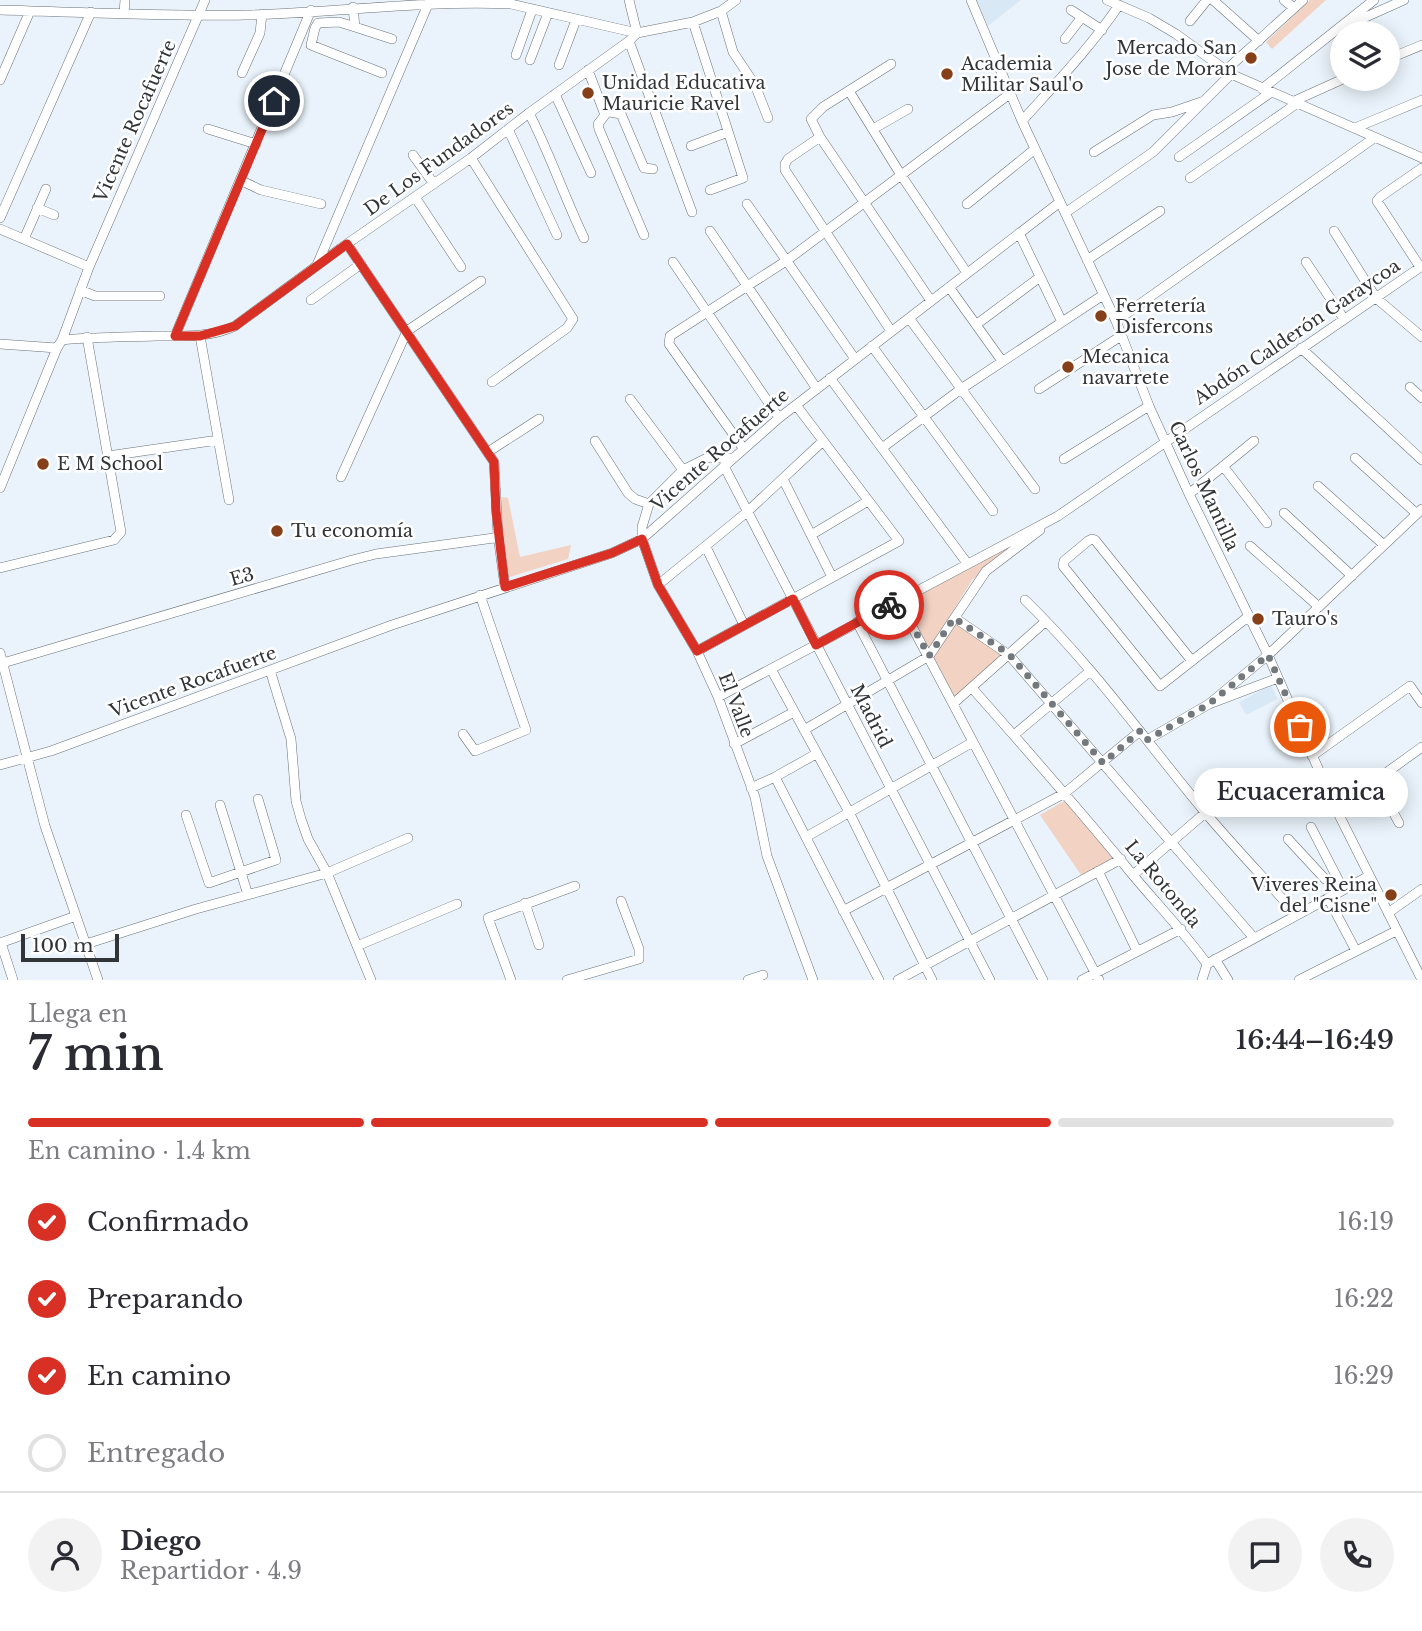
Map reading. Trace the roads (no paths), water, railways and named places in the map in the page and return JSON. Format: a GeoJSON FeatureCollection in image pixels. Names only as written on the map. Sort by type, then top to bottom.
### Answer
{"type":"FeatureCollection","features":[{"type":"Feature","properties":{"kind":"street"},"geometry":{"type":"LineString","coordinates":[[124,13],[125,0]]}},
{"type":"Feature","properties":{"kind":"street","name":"Vicente Rocafuerte"},"geometry":{"type":"LineString","coordinates":[[0,488],[89,267],[205,0]]}},
{"type":"Feature","properties":{"kind":"street"},"geometry":{"type":"LineString","coordinates":[[629,0],[638,33]]}},
{"type":"Feature","properties":{"kind":"street"},"geometry":{"type":"LineString","coordinates":[[0,10],[199,15],[262,14],[311,10],[324,5],[353,7],[443,1],[512,2],[532,10],[638,33],[692,22],[721,11],[736,0]]}},
{"type":"Feature","properties":{"kind":"street","name":"Carlos Mantilla"},"geometry":{"type":"LineString","coordinates":[[971,0],[1022,121],[1116,321],[1149,406],[1189,494],[1279,678],[1368,876],[1422,979]]}},
{"type":"Feature","properties":{"kind":"street"},"geometry":{"type":"LineString","coordinates":[[1107,0],[1149,18],[1228,72],[1266,91],[1421,156]]}},
{"type":"Feature","properties":{"kind":"street"},"geometry":{"type":"LineString","coordinates":[[1190,21],[1207,0]]}},
{"type":"Feature","properties":{"kind":"street"},"geometry":{"type":"LineString","coordinates":[[1213,0],[1259,41]]}},
{"type":"Feature","properties":{"kind":"street"},"geometry":{"type":"LineString","coordinates":[[1284,0],[1294,8]]}},
{"type":"Feature","properties":{"kind":"street"},"geometry":{"type":"LineString","coordinates":[[1066,213],[1153,152],[1206,100],[1228,72],[1303,0]]}},
{"type":"Feature","properties":{"kind":"street"},"geometry":{"type":"LineString","coordinates":[[1348,21],[1374,0]]}},
{"type":"Feature","properties":{"kind":"street"},"geometry":{"type":"LineString","coordinates":[[1358,21],[1404,0]]}},
{"type":"Feature","properties":{"kind":"street"},"geometry":{"type":"LineString","coordinates":[[317,265],[429,2]]}},
{"type":"Feature","properties":{"kind":"street"},"geometry":{"type":"LineString","coordinates":[[1022,121],[1102,30],[1119,5]]}},
{"type":"Feature","properties":{"kind":"street"},"geometry":{"type":"LineString","coordinates":[[353,7],[355,27]]}},
{"type":"Feature","properties":{"kind":"street"},"geometry":{"type":"LineString","coordinates":[[175,336],[311,10]]}},
{"type":"Feature","properties":{"kind":"street"},"geometry":{"type":"LineString","coordinates":[[516,55],[532,10]]}},
{"type":"Feature","properties":{"kind":"street"},"geometry":{"type":"LineString","coordinates":[[1071,10],[1102,30]]}},
{"type":"Feature","properties":{"kind":"street"},"geometry":{"type":"LineString","coordinates":[[0,80],[30,11]]}},
{"type":"Feature","properties":{"kind":"street"},"geometry":{"type":"LineString","coordinates":[[721,11],[733,52],[755,85],[768,118]]}},
{"type":"Feature","properties":{"kind":"street"},"geometry":{"type":"LineString","coordinates":[[0,218],[91,12]]}},
{"type":"Feature","properties":{"kind":"street"},"geometry":{"type":"LineString","coordinates":[[530,60],[548,13]]}},
{"type":"Feature","properties":{"kind":"street"},"geometry":{"type":"LineString","coordinates":[[242,73],[260,33],[262,14]]}},
{"type":"Feature","properties":{"kind":"street"},"geometry":{"type":"LineString","coordinates":[[1065,39],[1082,17]]}},
{"type":"Feature","properties":{"kind":"street"},"geometry":{"type":"LineString","coordinates":[[559,65],[576,20]]}},
{"type":"Feature","properties":{"kind":"street"},"geometry":{"type":"LineString","coordinates":[[382,73],[311,45],[315,28],[318,23],[339,22],[392,39]]}},
{"type":"Feature","properties":{"kind":"street"},"geometry":{"type":"LineString","coordinates":[[692,22],[743,178],[710,190]]}},
{"type":"Feature","properties":{"kind":"street","name":"De Los Fundadores"},"geometry":{"type":"LineString","coordinates":[[0,344],[60,344],[87,337],[200,336],[235,326],[317,265],[471,158],[638,33]]}},
{"type":"Feature","properties":{"kind":"street"},"geometry":{"type":"LineString","coordinates":[[1179,157],[1266,91],[1330,36]]}},
{"type":"Feature","properties":{"kind":"street"},"geometry":{"type":"LineString","coordinates":[[629,41],[692,212]]}},
{"type":"Feature","properties":{"kind":"street"},"geometry":{"type":"LineString","coordinates":[[1400,55],[1422,45]]}},
{"type":"Feature","properties":{"kind":"street"},"geometry":{"type":"LineString","coordinates":[[891,64],[812,116],[811,122],[931,301]]}},
{"type":"Feature","properties":{"kind":"street"},"geometry":{"type":"LineString","coordinates":[[589,69],[609,110],[621,114],[643,166],[653,169]]}},
{"type":"Feature","properties":{"kind":"street"},"geometry":{"type":"LineString","coordinates":[[589,69],[605,115],[598,124],[598,129],[645,235]]}},
{"type":"Feature","properties":{"kind":"street"},"geometry":{"type":"LineString","coordinates":[[1190,178],[1294,103],[1330,85]]}},
{"type":"Feature","properties":{"kind":"street"},"geometry":{"type":"LineString","coordinates":[[849,91],[967,273]]}},
{"type":"Feature","properties":{"kind":"street"},"geometry":{"type":"LineString","coordinates":[[743,448],[670,346],[669,338],[826,233],[1011,93]]}},
{"type":"Feature","properties":{"kind":"street"},"geometry":{"type":"LineString","coordinates":[[555,94],[591,173]]}},
{"type":"Feature","properties":{"kind":"street"},"geometry":{"type":"LineString","coordinates":[[1094,152],[1153,115],[1172,112],[1206,100]]}},
{"type":"Feature","properties":{"kind":"street"},"geometry":{"type":"LineString","coordinates":[[1355,128],[1422,100]]}},
{"type":"Feature","properties":{"kind":"street"},"geometry":{"type":"LineString","coordinates":[[873,129],[908,109]]}},
{"type":"Feature","properties":{"kind":"street"},"geometry":{"type":"LineString","coordinates":[[529,113],[558,173],[565,198],[584,237]]}},
{"type":"Feature","properties":{"kind":"street"},"geometry":{"type":"LineString","coordinates":[[208,129],[256,144]]}},
{"type":"Feature","properties":{"kind":"street"},"geometry":{"type":"LineString","coordinates":[[508,129],[557,235]]}},
{"type":"Feature","properties":{"kind":"street"},"geometry":{"type":"LineString","coordinates":[[691,146],[728,132]]}},
{"type":"Feature","properties":{"kind":"street"},"geometry":{"type":"LineString","coordinates":[[820,136],[788,159],[784,166],[891,331]]}},
{"type":"Feature","properties":{"kind":"street"},"geometry":{"type":"LineString","coordinates":[[1116,321],[1374,138]]}},
{"type":"Feature","properties":{"kind":"street"},"geometry":{"type":"LineString","coordinates":[[967,204],[1035,149]]}},
{"type":"Feature","properties":{"kind":"street"},"geometry":{"type":"LineString","coordinates":[[413,155],[434,184]]}},
{"type":"Feature","properties":{"kind":"street"},"geometry":{"type":"LineString","coordinates":[[471,158],[573,319],[567,328],[492,382]]}},
{"type":"Feature","properties":{"kind":"street"},"geometry":{"type":"LineString","coordinates":[[1420,270],[1377,201],[1422,168]]}},
{"type":"Feature","properties":{"kind":"street"},"geometry":{"type":"LineString","coordinates":[[240,180],[261,190],[321,204]]}},
{"type":"Feature","properties":{"kind":"street"},"geometry":{"type":"LineString","coordinates":[[24,239],[46,189]]}},
{"type":"Feature","properties":{"kind":"street"},"geometry":{"type":"LineString","coordinates":[[415,197],[461,267]]}},
{"type":"Feature","properties":{"kind":"street","name":"Vicente Rocafuerte"},"geometry":{"type":"LineString","coordinates":[[0,765],[28,758],[481,595],[612,553],[642,539],[779,418],[1060,202]]}},
{"type":"Feature","properties":{"kind":"street"},"geometry":{"type":"LineString","coordinates":[[747,204],[855,359]]}},
{"type":"Feature","properties":{"kind":"street"},"geometry":{"type":"LineString","coordinates":[[37,208],[54,215]]}},
{"type":"Feature","properties":{"kind":"street"},"geometry":{"type":"LineString","coordinates":[[1087,260],[1160,211]]}},
{"type":"Feature","properties":{"kind":"street"},"geometry":{"type":"LineString","coordinates":[[0,229],[89,267]]}},
{"type":"Feature","properties":{"kind":"street"},"geometry":{"type":"LineString","coordinates":[[710,231],[817,389]]}},
{"type":"Feature","properties":{"kind":"street"},"geometry":{"type":"LineString","coordinates":[[1334,231],[1376,298],[1422,337]]}},
{"type":"Feature","properties":{"kind":"street"},"geometry":{"type":"LineString","coordinates":[[1019,233],[1062,322]]}},
{"type":"Feature","properties":{"kind":"street"},"geometry":{"type":"LineString","coordinates":[[330,236],[361,264],[494,462],[497,523],[505,587]]}},
{"type":"Feature","properties":{"kind":"street"},"geometry":{"type":"LineString","coordinates":[[673,262],[779,418]]}},
{"type":"Feature","properties":{"kind":"street"},"geometry":{"type":"LineString","coordinates":[[1306,262],[1344,319]]}},
{"type":"Feature","properties":{"kind":"street"},"geometry":{"type":"LineString","coordinates":[[311,300],[361,264]]}},
{"type":"Feature","properties":{"kind":"street","name":"Abdón Calderón Garaycoa"},"geometry":{"type":"LineString","coordinates":[[718,697],[1058,516],[1301,348],[1420,270]]}},
{"type":"Feature","properties":{"kind":"street"},"geometry":{"type":"LineString","coordinates":[[976,324],[1040,277]]}},
{"type":"Feature","properties":{"kind":"street"},"geometry":{"type":"LineString","coordinates":[[341,477],[407,331],[481,281]]}},
{"type":"Feature","properties":{"kind":"street"},"geometry":{"type":"LineString","coordinates":[[949,287],[1002,360]]}},
{"type":"Feature","properties":{"kind":"street"},"geometry":{"type":"LineString","coordinates":[[80,290],[95,296],[160,296]]}},
{"type":"Feature","properties":{"kind":"street"},"geometry":{"type":"LineString","coordinates":[[882,448],[961,388],[1103,295]]}},
{"type":"Feature","properties":{"kind":"street"},"geometry":{"type":"LineString","coordinates":[[909,318],[1035,489]]}},
{"type":"Feature","properties":{"kind":"street"},"geometry":{"type":"LineString","coordinates":[[200,336],[229,500]]}},
{"type":"Feature","properties":{"kind":"street"},"geometry":{"type":"LineString","coordinates":[[1039,389],[1121,336]]}},
{"type":"Feature","properties":{"kind":"street"},"geometry":{"type":"LineString","coordinates":[[0,568],[117,538],[121,528],[87,337]]}},
{"type":"Feature","properties":{"kind":"street"},"geometry":{"type":"LineString","coordinates":[[872,346],[993,511]]}},
{"type":"Feature","properties":{"kind":"street"},"geometry":{"type":"LineString","coordinates":[[1301,348],[1422,460]]}},
{"type":"Feature","properties":{"kind":"street"},"geometry":{"type":"LineString","coordinates":[[830,378],[967,563]]}},
{"type":"Feature","properties":{"kind":"street"},"geometry":{"type":"LineString","coordinates":[[1410,387],[1422,398]]}},
{"type":"Feature","properties":{"kind":"street"},"geometry":{"type":"LineString","coordinates":[[630,398],[683,470]]}},
{"type":"Feature","properties":{"kind":"street"},"geometry":{"type":"LineString","coordinates":[[697,651],[898,541],[796,405]]}},
{"type":"Feature","properties":{"kind":"street"},"geometry":{"type":"LineString","coordinates":[[1064,460],[1149,406]]}},
{"type":"Feature","properties":{"kind":"street"},"geometry":{"type":"LineString","coordinates":[[488,452],[539,419]]}},
{"type":"Feature","properties":{"kind":"street"},"geometry":{"type":"LineString","coordinates":[[108,456],[218,440]]}},
{"type":"Feature","properties":{"kind":"street"},"geometry":{"type":"LineString","coordinates":[[595,441],[628,493],[649,504]]}},
{"type":"Feature","properties":{"kind":"street"},"geometry":{"type":"LineString","coordinates":[[658,585],[747,512],[823,441]]}},
{"type":"Feature","properties":{"kind":"street"},"geometry":{"type":"LineString","coordinates":[[1189,494],[1254,441]]}},
{"type":"Feature","properties":{"kind":"street"},"geometry":{"type":"LineString","coordinates":[[642,539],[642,527],[649,504],[683,470],[707,458],[732,458]]}},
{"type":"Feature","properties":{"kind":"street"},"geometry":{"type":"LineString","coordinates":[[1147,740],[1209,704],[1268,655],[1419,511],[1355,458]]}},
{"type":"Feature","properties":{"kind":"street","name":"Madrid"},"geometry":{"type":"LineString","coordinates":[[724,466],[990,980]]}},
{"type":"Feature","properties":{"kind":"street"},"geometry":{"type":"LineString","coordinates":[[1223,466],[1266,523]]}},
{"type":"Feature","properties":{"kind":"street"},"geometry":{"type":"LineString","coordinates":[[783,480],[832,577]]}},
{"type":"Feature","properties":{"kind":"street"},"geometry":{"type":"LineString","coordinates":[[1318,486],[1384,545]]}},
{"type":"Feature","properties":{"kind":"street"},"geometry":{"type":"LineString","coordinates":[[811,535],[868,501]]}},
{"type":"Feature","properties":{"kind":"street"},"geometry":{"type":"LineString","coordinates":[[1284,513],[1352,576]]}},
{"type":"Feature","properties":{"kind":"street"},"geometry":{"type":"LineString","coordinates":[[804,730],[929,656],[986,571],[1058,516]]}},
{"type":"Feature","properties":{"kind":"street","name":"E3"},"geometry":{"type":"LineString","coordinates":[[2,663],[352,560],[376,554],[494,538]]}},
{"type":"Feature","properties":{"kind":"street","name":"El Valle"},"geometry":{"type":"LineString","coordinates":[[642,539],[658,585],[697,651],[718,697],[751,788],[767,856],[813,980]]}},
{"type":"Feature","properties":{"kind":"street"},"geometry":{"type":"LineString","coordinates":[[1192,661],[1092,539],[1062,563],[1160,686],[1192,661],[1249,616]]}},
{"type":"Feature","properties":{"kind":"street"},"geometry":{"type":"LineString","coordinates":[[1250,545],[1319,607]]}},
{"type":"Feature","properties":{"kind":"street"},"geometry":{"type":"LineString","coordinates":[[706,547],[744,625]]}},
{"type":"Feature","properties":{"kind":"street"},"geometry":{"type":"LineString","coordinates":[[463,734],[473,750],[478,751],[524,733],[526,728],[481,595]]}},
{"type":"Feature","properties":{"kind":"street"},"geometry":{"type":"LineString","coordinates":[[898,600],[1097,977]]}},
{"type":"Feature","properties":{"kind":"street"},"geometry":{"type":"LineString","coordinates":[[1025,600],[1140,731],[1205,813],[1297,915]]}},
{"type":"Feature","properties":{"kind":"street"},"geometry":{"type":"LineString","coordinates":[[954,618],[1009,654],[1254,938]]}},
{"type":"Feature","properties":{"kind":"street"},"geometry":{"type":"LineString","coordinates":[[954,703],[1046,621]]}},
{"type":"Feature","properties":{"kind":"street"},"geometry":{"type":"LineString","coordinates":[[857,622],[1043,980]]}},
{"type":"Feature","properties":{"kind":"street"},"geometry":{"type":"LineString","coordinates":[[0,653],[4,691],[28,758],[45,826],[98,980]]}},
{"type":"Feature","properties":{"kind":"street"},"geometry":{"type":"LineString","coordinates":[[771,669],[849,811],[932,980]]}},
{"type":"Feature","properties":{"kind":"street"},"geometry":{"type":"LineString","coordinates":[[270,670],[291,739],[296,801],[301,819],[308,839],[327,873],[371,980]]}},
{"type":"Feature","properties":{"kind":"street"},"geometry":{"type":"LineString","coordinates":[[1014,735],[1089,672]]}},
{"type":"Feature","properties":{"kind":"street"},"geometry":{"type":"LineString","coordinates":[[1209,704],[1279,678]]}},
{"type":"Feature","properties":{"kind":"street"},"geometry":{"type":"LineString","coordinates":[[1312,756],[1410,686],[1422,703]]}},
{"type":"Feature","properties":{"kind":"street","name":"La Rotonda"},"geometry":{"type":"LineString","coordinates":[[972,688],[1133,875],[1228,980]]}},
{"type":"Feature","properties":{"kind":"street"},"geometry":{"type":"LineString","coordinates":[[734,744],[794,712]]}},
{"type":"Feature","properties":{"kind":"street"},"geometry":{"type":"LineString","coordinates":[[843,911],[1065,793],[1140,731]]}},
{"type":"Feature","properties":{"kind":"street"},"geometry":{"type":"LineString","coordinates":[[806,837],[973,742]]}},
{"type":"Feature","properties":{"kind":"street"},"geometry":{"type":"LineString","coordinates":[[1336,809],[1422,747]]}},
{"type":"Feature","properties":{"kind":"street"},"geometry":{"type":"LineString","coordinates":[[751,788],[816,754]]}},
{"type":"Feature","properties":{"kind":"street"},"geometry":{"type":"LineString","coordinates":[[775,777],[879,980]]}},
{"type":"Feature","properties":{"kind":"street"},"geometry":{"type":"LineString","coordinates":[[1376,780],[1399,823]]}},
{"type":"Feature","properties":{"kind":"street"},"geometry":{"type":"LineString","coordinates":[[186,815],[209,883],[276,860],[258,799]]}},
{"type":"Feature","properties":{"kind":"street"},"geometry":{"type":"LineString","coordinates":[[220,805],[248,895]]}},
{"type":"Feature","properties":{"kind":"street"},"geometry":{"type":"LineString","coordinates":[[1133,875],[1205,813]]}},
{"type":"Feature","properties":{"kind":"street"},"geometry":{"type":"LineString","coordinates":[[1311,827],[1343,890]]}},
{"type":"Feature","properties":{"kind":"street"},"geometry":{"type":"LineString","coordinates":[[86,944],[327,873],[408,838]]}},
{"type":"Feature","properties":{"kind":"street"},"geometry":{"type":"LineString","coordinates":[[1288,839],[1325,879],[1331,881],[1337,877]]}},
{"type":"Feature","properties":{"kind":"street"},"geometry":{"type":"LineString","coordinates":[[898,980],[1121,859]]}},
{"type":"Feature","properties":{"kind":"street"},"geometry":{"type":"LineString","coordinates":[[1098,871],[1138,951]]}},
{"type":"Feature","properties":{"kind":"street"},"geometry":{"type":"LineString","coordinates":[[1202,980],[1211,962],[1368,876]]}},
{"type":"Feature","properties":{"kind":"street"},"geometry":{"type":"LineString","coordinates":[[511,980],[488,918],[575,886]]}},
{"type":"Feature","properties":{"kind":"street"},"geometry":{"type":"LineString","coordinates":[[1388,913],[1422,889]]}},
{"type":"Feature","properties":{"kind":"street"},"geometry":{"type":"LineString","coordinates":[[1328,898],[1356,951]]}},
{"type":"Feature","properties":{"kind":"street"},"geometry":{"type":"LineString","coordinates":[[567,980],[639,959],[639,949],[621,901]]}},
{"type":"Feature","properties":{"kind":"street"},"geometry":{"type":"LineString","coordinates":[[525,903],[539,945]]}},
{"type":"Feature","properties":{"kind":"street"},"geometry":{"type":"LineString","coordinates":[[357,946],[457,904]]}},
{"type":"Feature","properties":{"kind":"street"},"geometry":{"type":"LineString","coordinates":[[13,980],[0,943],[76,916]]}},
{"type":"Feature","properties":{"kind":"street"},"geometry":{"type":"LineString","coordinates":[[1083,980],[1097,977],[1138,951],[1181,929]]}},
{"type":"Feature","properties":{"kind":"street"},"geometry":{"type":"LineString","coordinates":[[1299,980],[1311,977],[1396,930]]}},
{"type":"Feature","properties":{"kind":"street"},"geometry":{"type":"LineString","coordinates":[[748,980],[763,975]]}},
{"type":"Feature","properties":{"kind":"place","name":"Mercado San Jose de Moran"},"geometry":{"type":"Point","coordinates":[1251,58]}},
{"type":"Feature","properties":{"kind":"place","name":"Academia Militar Saul'o"},"geometry":{"type":"Point","coordinates":[947,74]}},
{"type":"Feature","properties":{"kind":"place","name":"Unidad Educativa Mauricie Ravel"},"geometry":{"type":"Point","coordinates":[588,93]}},
{"type":"Feature","properties":{"kind":"place","name":"Ferretería Disfercons"},"geometry":{"type":"Point","coordinates":[1101,316]}},
{"type":"Feature","properties":{"kind":"place","name":"Mecanica navarrete"},"geometry":{"type":"Point","coordinates":[1068,367]}},
{"type":"Feature","properties":{"kind":"place","name":"E M School"},"geometry":{"type":"Point","coordinates":[43,464]}},
{"type":"Feature","properties":{"kind":"place","name":"Tu economía"},"geometry":{"type":"Point","coordinates":[277,531]}},
{"type":"Feature","properties":{"kind":"place","name":"Tauro's"},"geometry":{"type":"Point","coordinates":[1258,619]}},
{"type":"Feature","properties":{"kind":"place","name":"Ecuaceramica"},"geometry":{"type":"Point","coordinates":[1300,727]}},
{"type":"Feature","properties":{"kind":"place","name":"Viveres Reina del \"Cisne\""},"geometry":{"type":"Point","coordinates":[1391,895]}}]}
